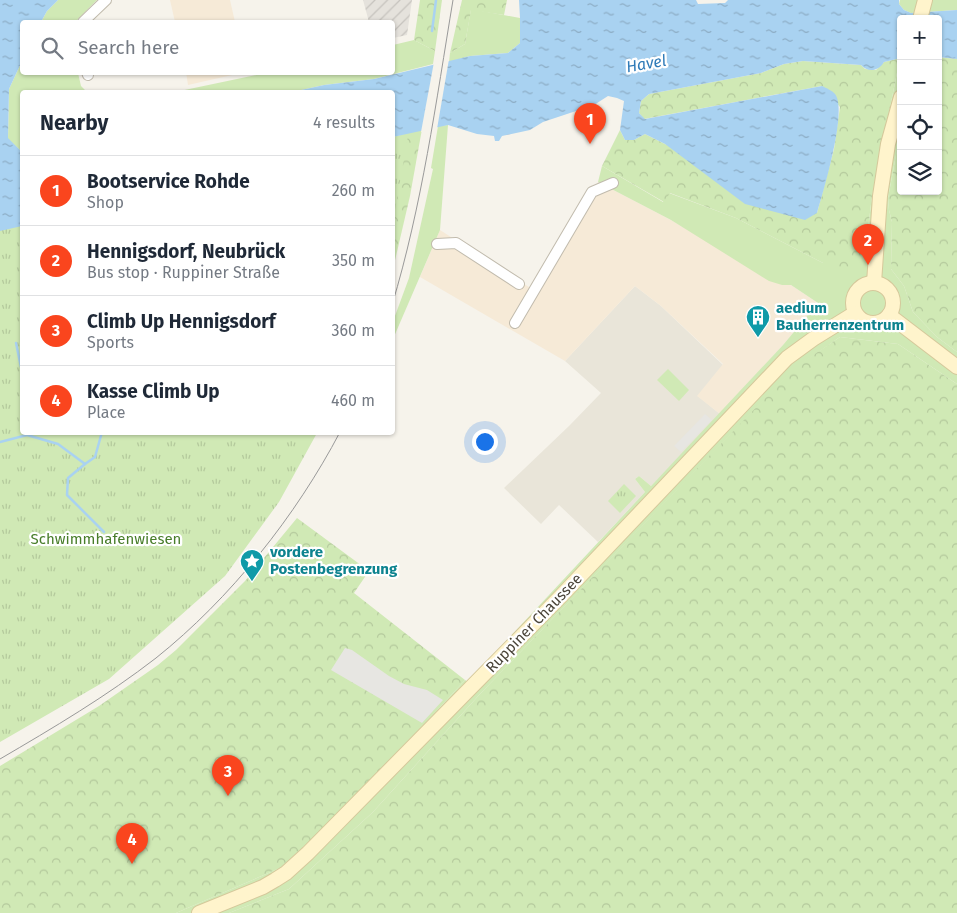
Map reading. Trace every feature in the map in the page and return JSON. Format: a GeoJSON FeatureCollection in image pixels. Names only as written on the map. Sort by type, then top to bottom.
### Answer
{"type":"FeatureCollection","features":[{"type":"Feature","properties":{"kind":"main road"},"geometry":{"type":"LineString","coordinates":[[921,15],[925,0]]}},
{"type":"Feature","properties":{"kind":"main road"},"geometry":{"type":"LineString","coordinates":[[874,283],[880,196],[888,144],[899,105]]}},
{"type":"Feature","properties":{"kind":"main road"},"geometry":{"type":"LineString","coordinates":[[874,283],[881,285],[891,295],[892,309],[884,320],[871,323],[864,322],[855,313],[853,302],[857,291],[864,285],[874,283]]}},
{"type":"Feature","properties":{"kind":"main road","name":"Ruppiner Chaussee"},"geometry":{"type":"LineString","coordinates":[[199,913],[263,887],[286,873],[350,811],[556,600],[787,358],[813,338],[855,313]]}},
{"type":"Feature","properties":{"kind":"main road"},"geometry":{"type":"LineString","coordinates":[[889,315],[957,367]]}},
{"type":"Feature","properties":{"kind":"street"},"geometry":{"type":"LineString","coordinates":[[85,20],[106,0]]}},
{"type":"Feature","properties":{"kind":"street"},"geometry":{"type":"LineString","coordinates":[[515,322],[592,192],[613,183]]}},
{"type":"Feature","properties":{"kind":"street"},"geometry":{"type":"LineString","coordinates":[[437,244],[456,243],[519,284]]}},
{"type":"Feature","properties":{"kind":"shaded area"},"geometry":{"type":"Polygon","coordinates":[[[170,0],[230,0],[235,20],[175,20],[170,0]]]}},
{"type":"Feature","properties":{"kind":"shaded area"},"geometry":{"type":"Polygon","coordinates":[[[363,0],[412,0],[407,35],[395,38],[395,20],[368,20],[363,0]]]}},
{"type":"Feature","properties":{"kind":"shaded area"},"geometry":{"type":"Polygon","coordinates":[[[186,75],[232,75],[188,85],[186,75]]]}},
{"type":"Feature","properties":{"kind":"shaded area"},"geometry":{"type":"Polygon","coordinates":[[[598,182],[671,220],[782,285],[791,285],[818,303],[783,345],[720,414],[697,396],[723,364],[661,306],[635,286],[565,361],[420,277],[440,230],[532,289],[598,182]]]}},
{"type":"Feature","properties":{"kind":"shaded area"},"geometry":{"type":"Polygon","coordinates":[[[635,286],[661,306],[723,365],[698,396],[720,414],[651,486],[639,476],[635,479],[645,492],[598,542],[559,505],[541,524],[504,488],[601,393],[565,361],[635,286]]]}},
{"type":"Feature","properties":{"kind":"shaded area"},"geometry":{"type":"Polygon","coordinates":[[[705,414],[712,420],[681,452],[674,446],[705,414]]]}},
{"type":"Feature","properties":{"kind":"shaded area"},"geometry":{"type":"Polygon","coordinates":[[[345,648],[352,650],[389,676],[404,684],[427,690],[443,700],[422,723],[331,670],[345,648]]]}},
{"type":"Feature","properties":{"kind":"green space"},"geometry":{"type":"Polygon","coordinates":[[[58,0],[97,0],[77,20],[42,20],[47,11],[58,0]]]}},
{"type":"Feature","properties":{"kind":"green space"},"geometry":{"type":"Polygon","coordinates":[[[420,0],[442,0],[435,51],[414,40],[420,0]]]}},
{"type":"Feature","properties":{"kind":"green space"},"geometry":{"type":"Polygon","coordinates":[[[462,0],[507,0],[504,15],[471,10],[465,44],[450,53],[462,0]]]}},
{"type":"Feature","properties":{"kind":"green space"},"geometry":{"type":"Polygon","coordinates":[[[900,0],[957,0],[957,10],[911,13],[904,10],[899,4],[900,0]]]}},
{"type":"Feature","properties":{"kind":"green space"},"geometry":{"type":"Polygon","coordinates":[[[471,9],[520,18],[520,43],[508,53],[470,56],[449,62],[450,53],[465,44],[471,9]]]}},
{"type":"Feature","properties":{"kind":"green space"},"geometry":{"type":"Polygon","coordinates":[[[414,40],[435,51],[433,64],[395,74],[395,45],[414,40]]]}},
{"type":"Feature","properties":{"kind":"green space"},"geometry":{"type":"Polygon","coordinates":[[[942,57],[957,59],[957,352],[937,337],[913,312],[904,286],[891,269],[892,222],[888,198],[897,150],[897,195],[942,195],[942,57]]]}},
{"type":"Feature","properties":{"kind":"green space"},"geometry":{"type":"Polygon","coordinates":[[[897,59],[897,73],[872,196],[865,254],[851,274],[823,263],[736,218],[670,193],[664,202],[602,166],[620,130],[625,140],[634,140],[645,134],[817,213],[834,149],[840,107],[822,86],[644,119],[639,113],[641,101],[649,94],[761,73],[784,64],[803,61],[861,65],[865,69],[876,70],[884,62],[897,59]]]}},
{"type":"Feature","properties":{"kind":"green space"},"geometry":{"type":"Polygon","coordinates":[[[20,65],[20,75],[78,75],[81,86],[85,90],[20,90],[20,150],[8,139],[9,89],[20,65]]]}},
{"type":"Feature","properties":{"kind":"green space"},"geometry":{"type":"Polygon","coordinates":[[[897,73],[897,150],[888,198],[892,222],[891,269],[904,286],[913,312],[937,337],[957,352],[957,384],[898,344],[840,337],[794,369],[480,694],[373,812],[289,889],[229,913],[176,913],[280,868],[352,803],[465,680],[468,682],[645,492],[635,479],[639,476],[651,486],[783,345],[818,303],[791,285],[782,285],[769,281],[671,220],[598,182],[602,166],[663,202],[669,193],[736,218],[823,263],[865,254],[872,196],[897,73]]]}},
{"type":"Feature","properties":{"kind":"green space"},"geometry":{"type":"Polygon","coordinates":[[[256,75],[390,75],[301,90],[185,90],[256,75]]]}},
{"type":"Feature","properties":{"kind":"green space"},"geometry":{"type":"Polygon","coordinates":[[[448,125],[440,230],[395,334],[395,316],[409,278],[433,169],[431,168],[438,126],[448,125]]]}},
{"type":"Feature","properties":{"kind":"green space"},"geometry":{"type":"Polygon","coordinates":[[[422,129],[410,196],[395,260],[395,136],[422,129]]]}},
{"type":"Feature","properties":{"kind":"green space"},"geometry":{"type":"Polygon","coordinates":[[[408,136],[395,210],[395,139],[408,136]]]}},
{"type":"Feature","properties":{"kind":"green space","name":"Schwimmhafenwiesen"},"geometry":{"type":"Polygon","coordinates":[[[20,222],[20,435],[316,435],[279,502],[225,576],[109,679],[0,742],[0,227],[20,222]]]}},
{"type":"Feature","properties":{"kind":"green space"},"geometry":{"type":"Polygon","coordinates":[[[840,337],[898,344],[957,384],[957,913],[229,913],[289,889],[373,812],[480,694],[794,368],[840,337]]]}},
{"type":"Feature","properties":{"kind":"green space"},"geometry":{"type":"Polygon","coordinates":[[[668,369],[689,390],[679,401],[657,380],[668,369]]]}},
{"type":"Feature","properties":{"kind":"green space"},"geometry":{"type":"Polygon","coordinates":[[[624,484],[636,496],[620,513],[608,501],[624,484]]]}},
{"type":"Feature","properties":{"kind":"green space"},"geometry":{"type":"Polygon","coordinates":[[[297,518],[369,571],[354,593],[465,680],[352,803],[280,868],[176,913],[0,913],[0,766],[99,706],[158,665],[176,650],[245,581],[297,518]]]}},
{"type":"Feature","properties":{"kind":"water"},"geometry":{"type":"Polygon","coordinates":[[[0,0],[58,0],[47,11],[42,20],[20,20],[20,65],[9,89],[8,138],[20,150],[20,226],[0,231],[0,0]]]}},
{"type":"Feature","properties":{"kind":"water","name":"Havel"},"geometry":{"type":"Polygon","coordinates":[[[519,0],[696,0],[698,4],[725,3],[728,0],[899,0],[899,4],[904,10],[911,13],[957,10],[957,59],[942,57],[942,15],[897,15],[897,59],[884,62],[876,69],[870,70],[861,65],[803,61],[784,64],[761,73],[649,94],[641,101],[639,113],[645,119],[822,86],[833,92],[838,103],[839,116],[833,152],[817,213],[805,220],[745,204],[665,144],[645,134],[634,140],[625,140],[620,130],[624,101],[617,98],[608,96],[594,105],[543,122],[530,130],[502,136],[499,141],[495,141],[494,136],[477,134],[448,125],[395,137],[395,90],[301,90],[395,75],[470,56],[508,53],[520,43],[519,0]]]}},
{"type":"Feature","properties":{"kind":"pier"},"geometry":{"type":"Polygon","coordinates":[[[449,59],[437,129],[421,132],[434,62],[449,59]]]}},
{"type":"Feature","properties":{"kind":"waterway"},"geometry":{"type":"LineString","coordinates":[[432,31],[436,0]]}},
{"type":"Feature","properties":{"kind":"waterway"},"geometry":{"type":"LineString","coordinates":[[16,343],[20,362]]}},
{"type":"Feature","properties":{"kind":"waterway"},"geometry":{"type":"LineString","coordinates":[[0,442],[27,435]]}},
{"type":"Feature","properties":{"kind":"waterway"},"geometry":{"type":"LineString","coordinates":[[27,435],[58,444],[85,464],[95,457],[101,435]]}},
{"type":"Feature","properties":{"kind":"waterway"},"geometry":{"type":"LineString","coordinates":[[85,464],[68,478],[67,495],[104,532]]}},
{"type":"Feature","properties":{"kind":"tram line"},"geometry":{"type":"LineString","coordinates":[[395,295],[420,192],[453,0]]}},
{"type":"Feature","properties":{"kind":"tram line"},"geometry":{"type":"LineString","coordinates":[[0,759],[80,711],[137,672],[156,658],[210,610],[235,583],[282,525],[338,435]]}},
{"type":"Feature","properties":{"kind":"place","name":"Bootservice Rohde"},"geometry":{"type":"Point","coordinates":[590,144]}},
{"type":"Feature","properties":{"kind":"place","name":"Hennigsdorf, Neubrück"},"geometry":{"type":"Point","coordinates":[868,265]}},
{"type":"Feature","properties":{"kind":"place","name":"aedium Bauherrenzentrum"},"geometry":{"type":"Point","coordinates":[758,338]}},
{"type":"Feature","properties":{"kind":"place","name":"vordere Postenbegrenzung"},"geometry":{"type":"Point","coordinates":[252,582]}},
{"type":"Feature","properties":{"kind":"place","name":"Climb Up Hennigsdorf"},"geometry":{"type":"Point","coordinates":[228,796]}},
{"type":"Feature","properties":{"kind":"place","name":"Kasse Climb Up"},"geometry":{"type":"Point","coordinates":[132,864]}}]}
